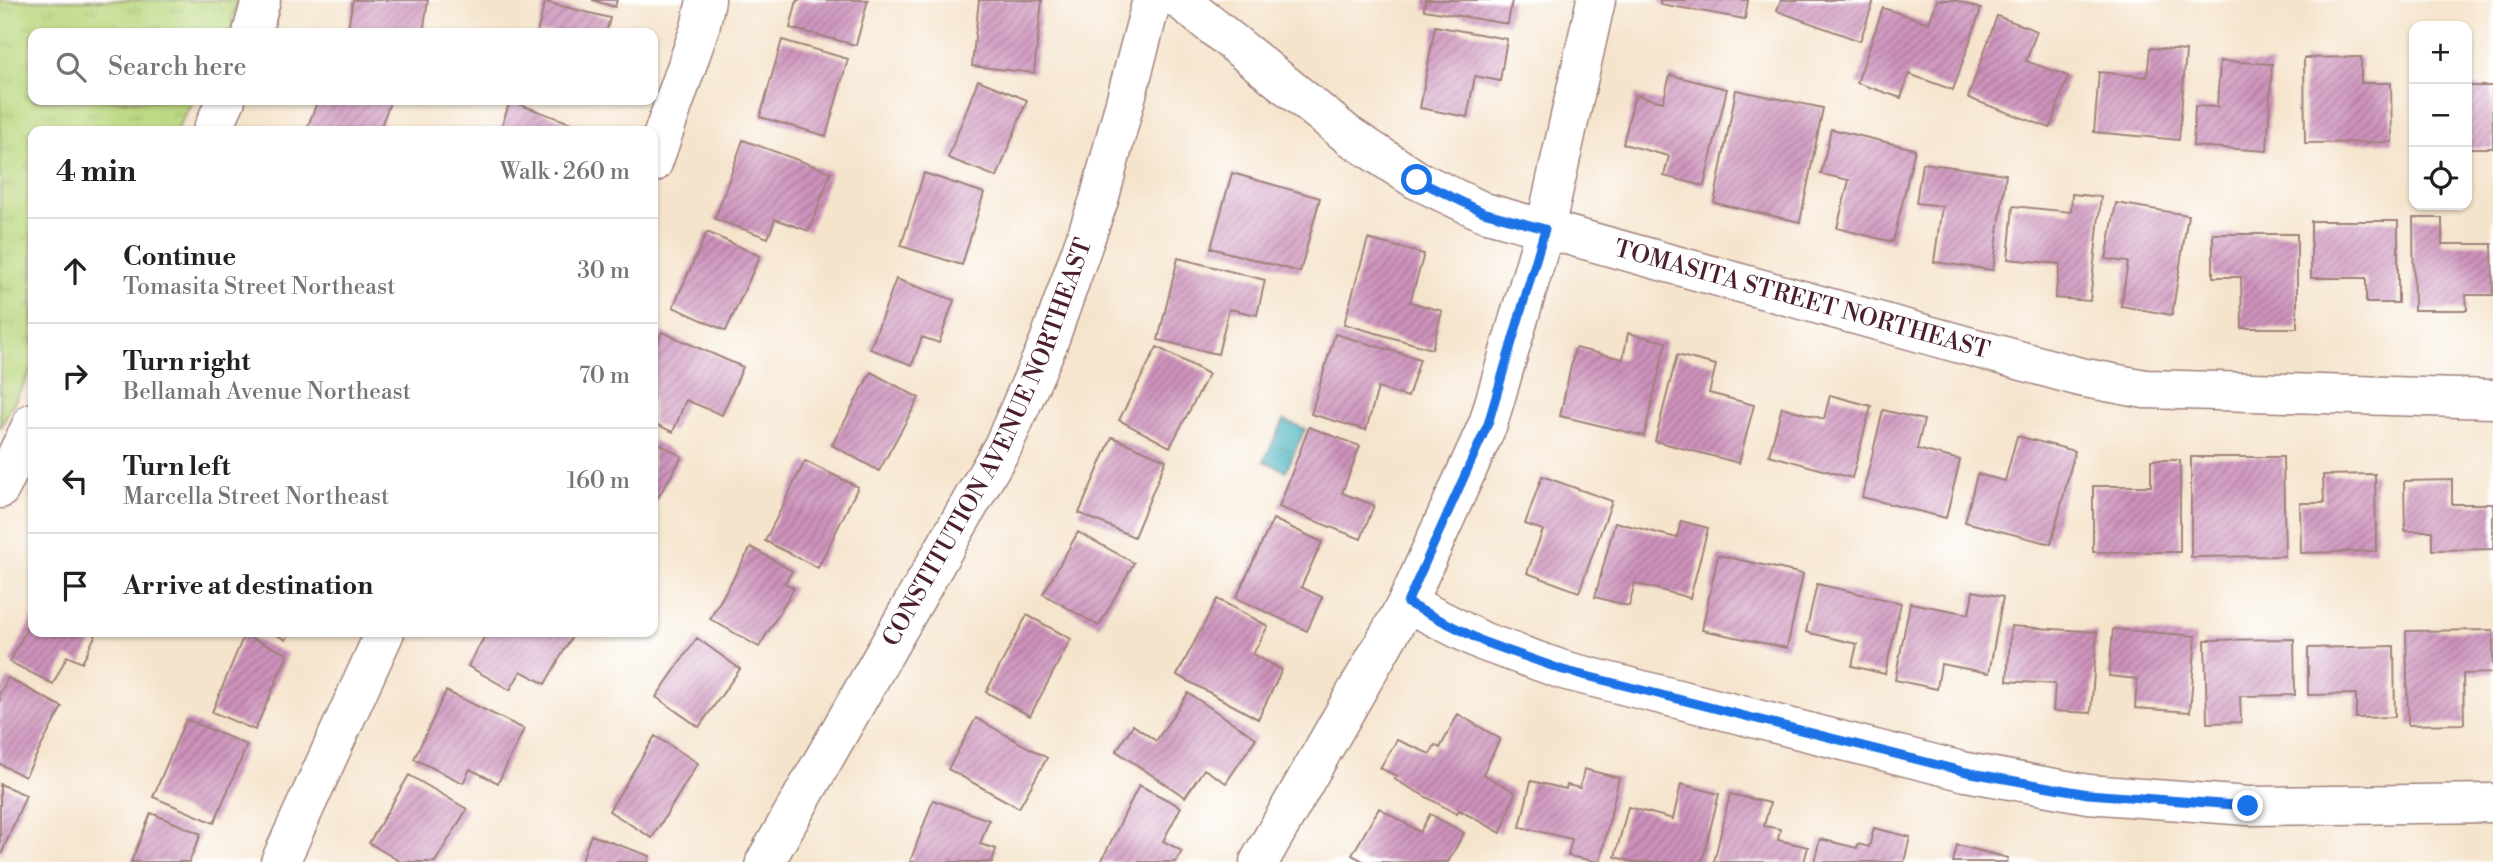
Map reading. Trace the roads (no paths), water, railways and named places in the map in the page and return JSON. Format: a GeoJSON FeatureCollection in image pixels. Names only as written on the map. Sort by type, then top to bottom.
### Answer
{"type":"FeatureCollection","features":[{"type":"Feature","properties":{"kind":"street"},"geometry":{"type":"LineString","coordinates":[[253,28],[261,0]]}},
{"type":"Feature","properties":{"kind":"street"},"geometry":{"type":"LineString","coordinates":[[658,149],[700,28],[706,0]]}},
{"type":"Feature","properties":{"kind":"street","name":"CONSTITUTION AVENUE NORTHEAST"},"geometry":{"type":"LineString","coordinates":[[765,862],[1003,446],[1048,344],[1099,200],[1152,0]]}},
{"type":"Feature","properties":{"kind":"street","name":"TOMASITA STREET NORTHEAST"},"geometry":{"type":"LineString","coordinates":[[1180,0],[1348,135],[1417,180],[1483,212],[2067,374],[2132,387],[2493,399]]}},
{"type":"Feature","properties":{"kind":"street"},"geometry":{"type":"LineString","coordinates":[[1259,862],[1407,603],[1488,424],[1545,229],[1596,0]]}},
{"type":"Feature","properties":{"kind":"street"},"geometry":{"type":"LineString","coordinates":[[214,126],[224,105]]}},
{"type":"Feature","properties":{"kind":"street"},"geometry":{"type":"LineString","coordinates":[[0,489],[28,432]]}},
{"type":"Feature","properties":{"kind":"street"},"geometry":{"type":"LineString","coordinates":[[1407,603],[1484,642],[1563,670],[1966,772],[2088,794],[2248,806],[2493,803]]}},
{"type":"Feature","properties":{"kind":"street"},"geometry":{"type":"LineString","coordinates":[[280,862],[383,637]]}},
{"type":"Feature","properties":{"kind":"water"},"geometry":{"type":"Polygon","coordinates":[[[1284,420],[1305,429],[1286,471],[1264,461],[1284,420]]]}}]}
